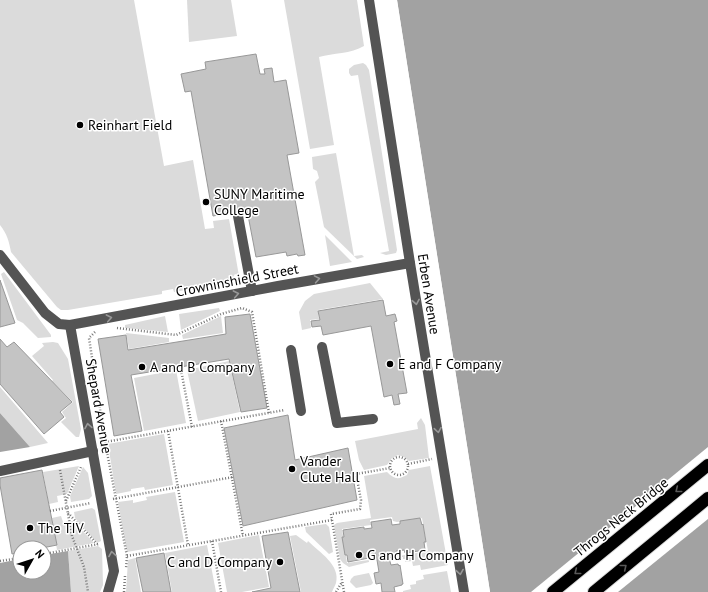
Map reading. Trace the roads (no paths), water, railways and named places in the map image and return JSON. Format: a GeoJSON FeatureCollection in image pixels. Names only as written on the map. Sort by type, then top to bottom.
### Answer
{"type":"FeatureCollection","features":[{"type":"Feature","properties":{"kind":"highway","name":"Throgs Neck Bridge"},"geometry":{"type":"LineString","coordinates":[[553,592],[708,465]]}},
{"type":"Feature","properties":{"kind":"highway"},"geometry":{"type":"LineString","coordinates":[[594,592],[708,498]]}},
{"type":"Feature","properties":{"kind":"street","name":"Erben Avenue"},"geometry":{"type":"LineString","coordinates":[[369,0],[464,592]]}},
{"type":"Feature","properties":{"kind":"street"},"geometry":{"type":"LineString","coordinates":[[238,216],[252,291]]}},
{"type":"Feature","properties":{"kind":"street"},"geometry":{"type":"LineString","coordinates":[[0,255],[45,313],[59,324],[70,325]]}},
{"type":"Feature","properties":{"kind":"street","name":"Crowninshield Street"},"geometry":{"type":"LineString","coordinates":[[70,325],[410,263]]}},
{"type":"Feature","properties":{"kind":"street","name":"Shepard Avenue"},"geometry":{"type":"LineString","coordinates":[[70,325],[114,571],[108,592]]}},
{"type":"Feature","properties":{"kind":"street"},"geometry":{"type":"LineString","coordinates":[[322,347],[337,423],[373,419]]}},
{"type":"Feature","properties":{"kind":"street"},"geometry":{"type":"LineString","coordinates":[[291,350],[301,411]]}},
{"type":"Feature","properties":{"kind":"street"},"geometry":{"type":"LineString","coordinates":[[0,471],[93,451]]}},
{"type":"Feature","properties":{"kind":"place","name":"Reinhart Field"},"geometry":{"type":"Point","coordinates":[80,125]}},
{"type":"Feature","properties":{"kind":"place","name":"SUNY Maritime College"},"geometry":{"type":"Point","coordinates":[206,202]}},
{"type":"Feature","properties":{"kind":"place","name":"E and F Company"},"geometry":{"type":"Point","coordinates":[390,364]}},
{"type":"Feature","properties":{"kind":"place","name":"A and B Company"},"geometry":{"type":"Point","coordinates":[142,367]}},
{"type":"Feature","properties":{"kind":"place","name":"Vander Clute Hall"},"geometry":{"type":"Point","coordinates":[292,469]}},
{"type":"Feature","properties":{"kind":"place","name":"The TIV"},"geometry":{"type":"Point","coordinates":[30,528]}},
{"type":"Feature","properties":{"kind":"place","name":"G and H Company"},"geometry":{"type":"Point","coordinates":[359,555]}},
{"type":"Feature","properties":{"kind":"place","name":"C and D Company"},"geometry":{"type":"Point","coordinates":[280,562]}}]}
